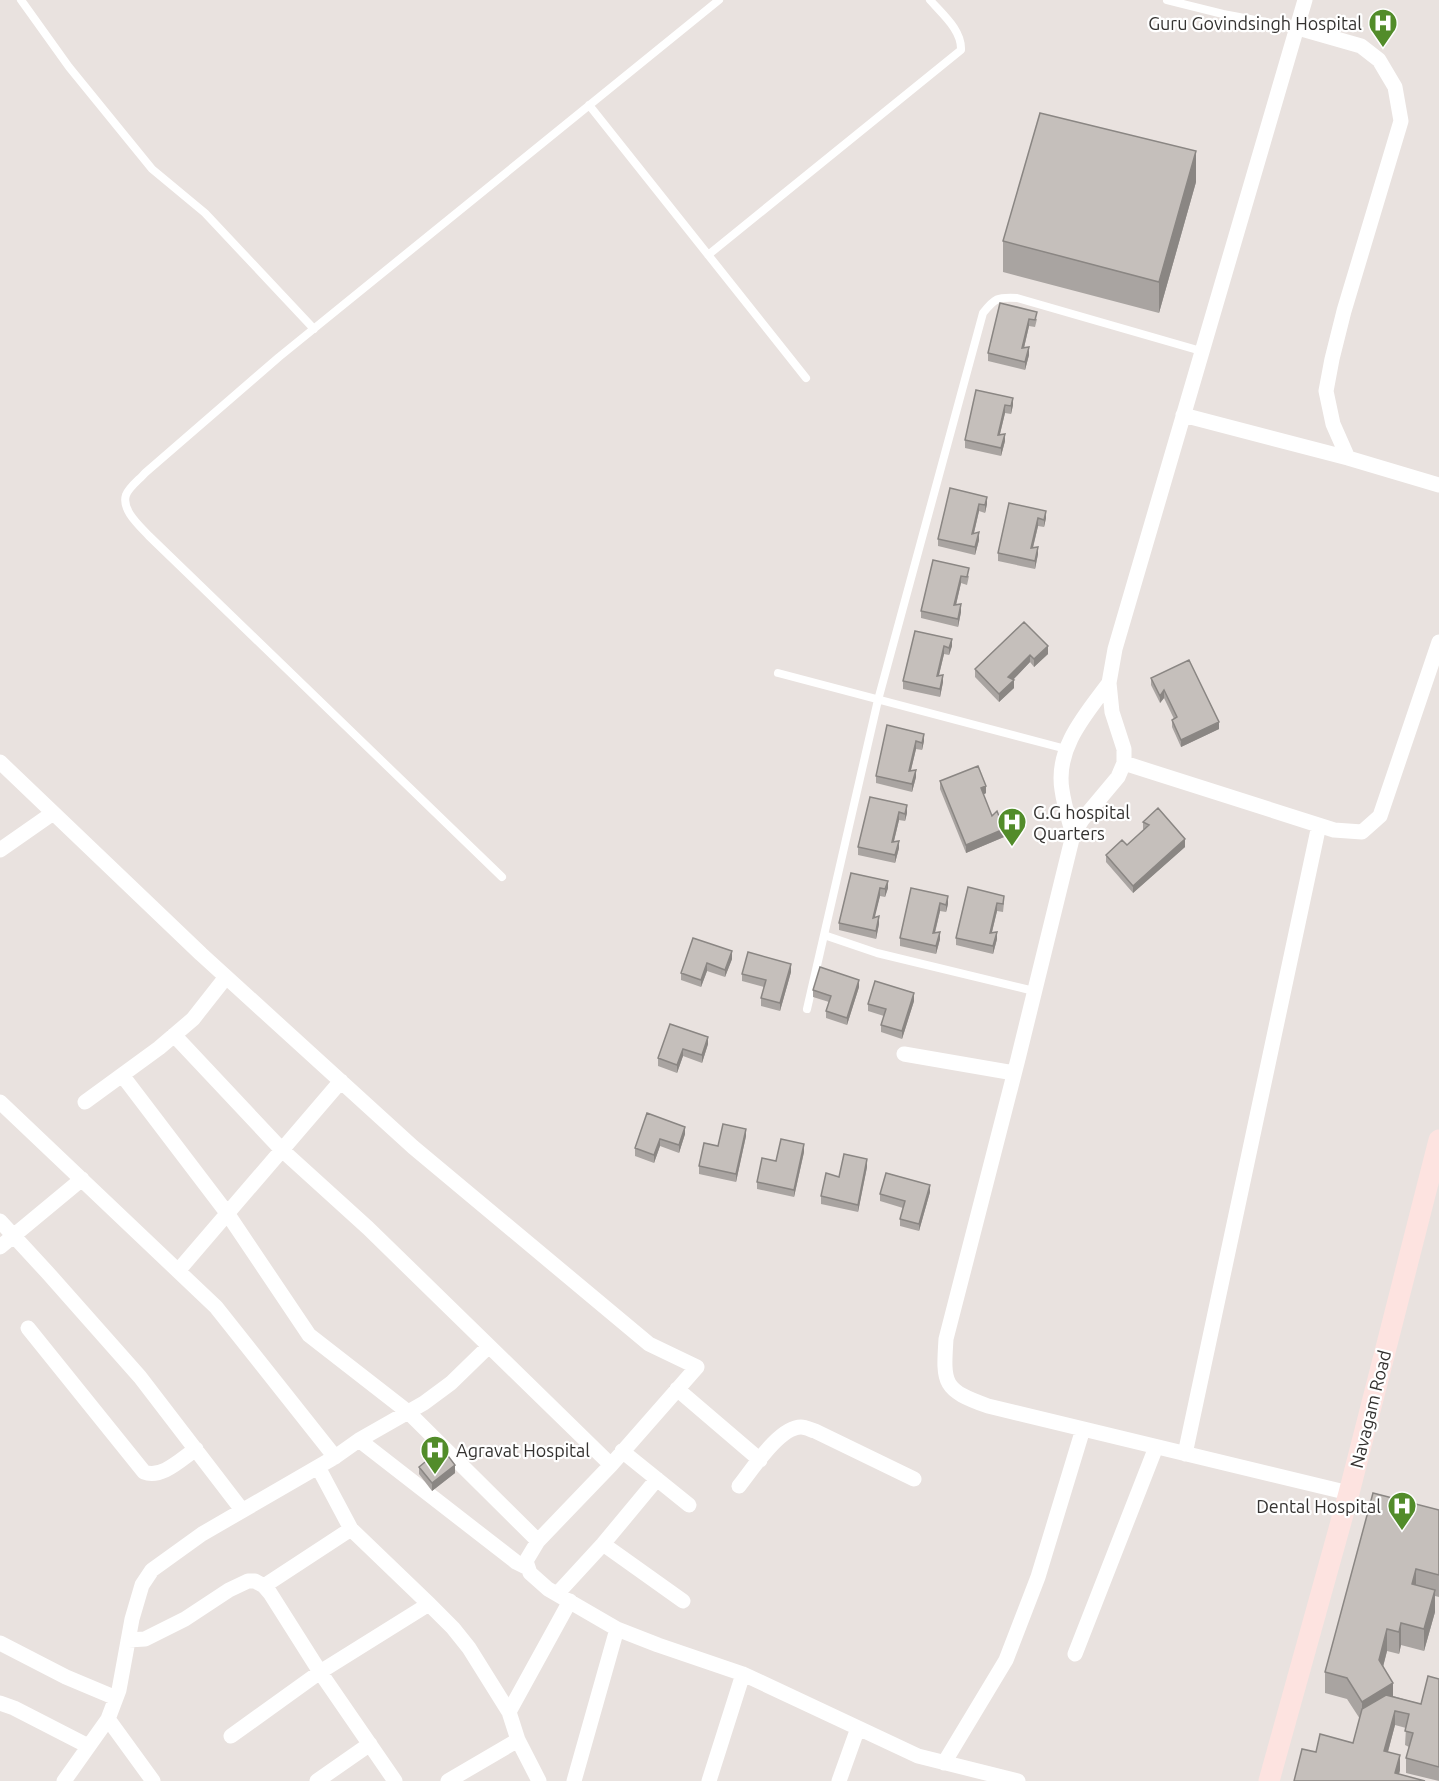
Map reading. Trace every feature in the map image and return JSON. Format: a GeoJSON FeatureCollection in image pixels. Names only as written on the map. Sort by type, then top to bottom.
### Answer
{"type":"FeatureCollection","features":[{"type":"Feature","properties":{"kind":"street"},"geometry":{"type":"LineString","coordinates":[[1305,0],[1115,649],[1109,683],[1112,712],[1124,749],[1124,764],[1118,777],[1082,820],[1073,835],[946,1339],[944,1362],[946,1379],[953,1390],[987,1406],[1349,1493]]}},
{"type":"Feature","properties":{"kind":"street"},"geometry":{"type":"LineString","coordinates":[[1298,28],[1361,46],[1379,60],[1395,87],[1401,121],[1344,311],[1326,392],[1333,424],[1348,458]]}},
{"type":"Feature","properties":{"kind":"street"},"geometry":{"type":"LineString","coordinates":[[1183,415],[1348,458],[1439,485]]}},
{"type":"Feature","properties":{"kind":"street"},"geometry":{"type":"LineString","coordinates":[[1124,764],[1334,830],[1362,832],[1380,816],[1439,642]]}},
{"type":"Feature","properties":{"kind":"street"},"geometry":{"type":"LineString","coordinates":[[1073,835],[1061,788],[1062,766],[1066,749],[1081,721],[1109,683]]}},
{"type":"Feature","properties":{"kind":"street"},"geometry":{"type":"LineString","coordinates":[[0,762],[226,977],[412,1147],[649,1344],[697,1367],[622,1452],[538,1540],[526,1561],[530,1573],[617,1629],[743,1674],[918,1756],[1018,1781]]}},
{"type":"Feature","properties":{"kind":"street"},"geometry":{"type":"LineString","coordinates":[[0,850],[53,813]]}},
{"type":"Feature","properties":{"kind":"street"},"geometry":{"type":"LineString","coordinates":[[1185,1454],[1319,825]]}},
{"type":"Feature","properties":{"kind":"street"},"geometry":{"type":"LineString","coordinates":[[85,1102],[174,1035],[193,1018],[226,977]]}},
{"type":"Feature","properties":{"kind":"street"},"geometry":{"type":"LineString","coordinates":[[174,1035],[282,1150],[368,1228],[610,1465]]}},
{"type":"Feature","properties":{"kind":"street"},"geometry":{"type":"LineString","coordinates":[[904,1054],[1014,1073]]}},
{"type":"Feature","properties":{"kind":"street"},"geometry":{"type":"LineString","coordinates":[[122,1075],[227,1213],[309,1335],[408,1412],[538,1540]]}},
{"type":"Feature","properties":{"kind":"street"},"geometry":{"type":"LineString","coordinates":[[178,1271],[341,1082]]}},
{"type":"Feature","properties":{"kind":"street"},"geometry":{"type":"LineString","coordinates":[[0,1102],[216,1307],[335,1457]]}},
{"type":"Feature","properties":{"kind":"street","name":"Navagam Road"},"geometry":{"type":"LineString","coordinates":[[1269,1781],[1349,1493],[1439,1140]]}},
{"type":"Feature","properties":{"kind":"street"},"geometry":{"type":"LineString","coordinates":[[0,1247],[81,1179]]}},
{"type":"Feature","properties":{"kind":"street"},"geometry":{"type":"LineString","coordinates":[[0,1221],[140,1377],[242,1510]]}},
{"type":"Feature","properties":{"kind":"street"},"geometry":{"type":"LineString","coordinates":[[28,1328],[144,1472],[150,1475],[165,1470],[196,1449]]}},
{"type":"Feature","properties":{"kind":"street"},"geometry":{"type":"LineString","coordinates":[[64,1781],[108,1719],[119,1690],[132,1619],[142,1585],[152,1570],[202,1534],[424,1403],[451,1383],[489,1346]]}},
{"type":"Feature","properties":{"kind":"street"},"geometry":{"type":"LineString","coordinates":[[677,1389],[760,1460]]}},
{"type":"Feature","properties":{"kind":"street"},"geometry":{"type":"LineString","coordinates":[[739,1486],[776,1441],[794,1428],[803,1427],[914,1479]]}},
{"type":"Feature","properties":{"kind":"street"},"geometry":{"type":"LineString","coordinates":[[944,1762],[1006,1660],[1038,1577],[1083,1429]]}},
{"type":"Feature","properties":{"kind":"street"},"geometry":{"type":"LineString","coordinates":[[359,1440],[516,1562],[528,1568]]}},
{"type":"Feature","properties":{"kind":"street"},"geometry":{"type":"LineString","coordinates":[[1075,1654],[1156,1447]]}},
{"type":"Feature","properties":{"kind":"street"},"geometry":{"type":"LineString","coordinates":[[622,1452],[689,1505]]}},
{"type":"Feature","properties":{"kind":"street"},"geometry":{"type":"LineString","coordinates":[[318,1467],[351,1529],[453,1628],[469,1648],[509,1712],[518,1740],[540,1781]]}},
{"type":"Feature","properties":{"kind":"street"},"geometry":{"type":"LineString","coordinates":[[509,1712],[564,1597],[603,1544],[657,1479]]}},
{"type":"Feature","properties":{"kind":"street"},"geometry":{"type":"LineString","coordinates":[[264,1586],[351,1529]]}},
{"type":"Feature","properties":{"kind":"street"},"geometry":{"type":"LineString","coordinates":[[603,1544],[683,1601]]}},
{"type":"Feature","properties":{"kind":"street"},"geometry":{"type":"LineString","coordinates":[[128,1640],[145,1639],[185,1619],[229,1590],[248,1581],[255,1581],[270,1593],[320,1672],[395,1781]]}},
{"type":"Feature","properties":{"kind":"street"},"geometry":{"type":"LineString","coordinates":[[231,1736],[320,1672],[429,1604]]}},
{"type":"Feature","properties":{"kind":"street"},"geometry":{"type":"LineString","coordinates":[[574,1781],[617,1629]]}},
{"type":"Feature","properties":{"kind":"street"},"geometry":{"type":"LineString","coordinates":[[0,1643],[66,1677],[116,1698]]}},
{"type":"Feature","properties":{"kind":"street"},"geometry":{"type":"LineString","coordinates":[[710,1781],[743,1674]]}},
{"type":"Feature","properties":{"kind":"street"},"geometry":{"type":"LineString","coordinates":[[0,1703],[88,1746]]}},
{"type":"Feature","properties":{"kind":"street"},"geometry":{"type":"LineString","coordinates":[[108,1719],[153,1781]]}},
{"type":"Feature","properties":{"kind":"street"},"geometry":{"type":"LineString","coordinates":[[839,1781],[858,1728]]}},
{"type":"Feature","properties":{"kind":"street"},"geometry":{"type":"LineString","coordinates":[[448,1781],[518,1740]]}},
{"type":"Feature","properties":{"kind":"street"},"geometry":{"type":"LineString","coordinates":[[317,1781],[370,1744]]}},
{"type":"Feature","properties":{"kind":"lane"},"geometry":{"type":"LineString","coordinates":[[21,0],[69,67],[152,169],[205,213],[314,329]]}},
{"type":"Feature","properties":{"kind":"lane"},"geometry":{"type":"LineString","coordinates":[[502,877],[149,536],[132,517],[126,504],[126,494],[145,472],[314,329],[719,0]]}},
{"type":"Feature","properties":{"kind":"lane"},"geometry":{"type":"LineString","coordinates":[[708,255],[961,50],[961,42],[954,28],[930,0]]}},
{"type":"Feature","properties":{"kind":"lane"},"geometry":{"type":"LineString","coordinates":[[1167,0],[1223,14],[1298,28]]}},
{"type":"Feature","properties":{"kind":"lane"},"geometry":{"type":"LineString","coordinates":[[589,105],[806,378]]}},
{"type":"Feature","properties":{"kind":"lane"},"geometry":{"type":"LineString","coordinates":[[807,1009],[878,700],[983,313],[994,300],[1006,297],[1017,298],[1201,351]]}},
{"type":"Feature","properties":{"kind":"lane"},"geometry":{"type":"LineString","coordinates":[[778,673],[1066,749]]}},
{"type":"Feature","properties":{"kind":"lane"},"geometry":{"type":"LineString","coordinates":[[824,935],[877,952],[1034,991]]}},
{"type":"Feature","properties":{"kind":"building"},"geometry":{"type":"Polygon","coordinates":[[[1040,113],[1196,151],[1159,282],[1003,241],[1040,113]]]}},
{"type":"Feature","properties":{"kind":"building"},"geometry":{"type":"Polygon","coordinates":[[[1000,303],[1037,312],[1035,320],[1029,319],[1022,348],[1029,347],[1025,362],[988,353],[1000,303]]]}},
{"type":"Feature","properties":{"kind":"building"},"geometry":{"type":"Polygon","coordinates":[[[976,390],[1013,398],[1011,406],[1005,405],[998,435],[1005,434],[1001,448],[965,440],[976,390]]]}},
{"type":"Feature","properties":{"kind":"building"},"geometry":{"type":"Polygon","coordinates":[[[950,488],[987,497],[985,505],[979,504],[972,534],[979,532],[975,547],[938,539],[950,488]]]}},
{"type":"Feature","properties":{"kind":"building"},"geometry":{"type":"Polygon","coordinates":[[[1009,503],[1046,511],[1044,520],[1038,518],[1031,548],[1038,547],[1035,561],[998,553],[1009,503]]]}},
{"type":"Feature","properties":{"kind":"building"},"geometry":{"type":"Polygon","coordinates":[[[933,560],[969,568],[967,577],[961,576],[954,605],[961,604],[958,619],[921,611],[933,560]]]}},
{"type":"Feature","properties":{"kind":"building"},"geometry":{"type":"Polygon","coordinates":[[[1024,622],[1048,646],[1034,659],[1030,655],[1008,677],[1014,680],[999,694],[975,669],[1024,622]]]}},
{"type":"Feature","properties":{"kind":"building"},"geometry":{"type":"Polygon","coordinates":[[[915,631],[952,639],[949,648],[944,646],[937,676],[943,675],[940,689],[903,681],[915,631]]]}},
{"type":"Feature","properties":{"kind":"building"},"geometry":{"type":"Polygon","coordinates":[[[1189,660],[1219,722],[1181,740],[1172,720],[1177,717],[1164,690],[1160,696],[1151,678],[1189,660]]]}},
{"type":"Feature","properties":{"kind":"building"},"geometry":{"type":"Polygon","coordinates":[[[887,725],[924,734],[922,743],[916,741],[909,771],[916,770],[912,784],[876,776],[887,725]]]}},
{"type":"Feature","properties":{"kind":"building"},"geometry":{"type":"Polygon","coordinates":[[[978,766],[986,786],[981,788],[992,816],[997,811],[1004,829],[966,845],[940,781],[978,766]]]}},
{"type":"Feature","properties":{"kind":"building"},"geometry":{"type":"Polygon","coordinates":[[[870,797],[907,805],[905,814],[899,812],[892,842],[899,841],[895,855],[858,847],[870,797]]]}},
{"type":"Feature","properties":{"kind":"building"},"geometry":{"type":"Polygon","coordinates":[[[1158,808],[1185,839],[1133,886],[1106,855],[1122,840],[1127,845],[1149,825],[1143,822],[1158,808]]]}},
{"type":"Feature","properties":{"kind":"building"},"geometry":{"type":"Polygon","coordinates":[[[851,873],[888,881],[885,889],[880,888],[873,918],[879,916],[876,931],[839,923],[851,873]]]}},
{"type":"Feature","properties":{"kind":"building"},"geometry":{"type":"Polygon","coordinates":[[[968,887],[1004,896],[1003,904],[997,903],[990,933],[997,932],[993,946],[956,938],[968,887]]]}},
{"type":"Feature","properties":{"kind":"building"},"geometry":{"type":"Polygon","coordinates":[[[911,888],[948,896],[946,905],[940,903],[933,933],[940,932],[936,946],[900,938],[911,888]]]}},
{"type":"Feature","properties":{"kind":"building"},"geometry":{"type":"Polygon","coordinates":[[[693,938],[732,951],[725,970],[707,963],[701,980],[681,973],[693,938]]]}},
{"type":"Feature","properties":{"kind":"building"},"geometry":{"type":"Polygon","coordinates":[[[748,952],[791,964],[780,1003],[761,998],[766,980],[742,974],[748,952]]]}},
{"type":"Feature","properties":{"kind":"building"},"geometry":{"type":"Polygon","coordinates":[[[820,967],[859,980],[847,1018],[826,1011],[831,996],[813,990],[820,967]]]}},
{"type":"Feature","properties":{"kind":"building"},"geometry":{"type":"Polygon","coordinates":[[[875,981],[914,993],[902,1031],[881,1025],[886,1009],[868,1004],[875,981]]]}},
{"type":"Feature","properties":{"kind":"building"},"geometry":{"type":"Polygon","coordinates":[[[670,1024],[708,1037],[702,1055],[683,1049],[677,1065],[658,1058],[670,1024]]]}},
{"type":"Feature","properties":{"kind":"building"},"geometry":{"type":"Polygon","coordinates":[[[647,1113],[685,1127],[679,1145],[660,1139],[654,1155],[635,1148],[647,1113]]]}},
{"type":"Feature","properties":{"kind":"building"},"geometry":{"type":"Polygon","coordinates":[[[723,1124],[746,1129],[736,1174],[699,1166],[704,1143],[718,1146],[723,1124]]]}},
{"type":"Feature","properties":{"kind":"building"},"geometry":{"type":"Polygon","coordinates":[[[781,1139],[804,1144],[794,1190],[757,1182],[762,1158],[776,1161],[781,1139]]]}},
{"type":"Feature","properties":{"kind":"building"},"geometry":{"type":"Polygon","coordinates":[[[844,1154],[867,1159],[858,1205],[821,1196],[826,1173],[839,1177],[844,1154]]]}},
{"type":"Feature","properties":{"kind":"building"},"geometry":{"type":"Polygon","coordinates":[[[886,1173],[930,1185],[919,1224],[900,1219],[905,1201],[880,1194],[886,1173]]]}},
{"type":"Feature","properties":{"kind":"building"},"geometry":{"type":"Polygon","coordinates":[[[442,1448],[455,1465],[432,1483],[419,1467],[442,1448]]]}},
{"type":"Feature","properties":{"kind":"building"},"geometry":{"type":"Polygon","coordinates":[[[1373,1493],[1439,1510],[1439,1575],[1416,1569],[1412,1584],[1435,1590],[1424,1629],[1401,1623],[1399,1632],[1387,1629],[1379,1660],[1393,1683],[1362,1702],[1347,1678],[1325,1672],[1373,1493]]]}},
{"type":"Feature","properties":{"kind":"building"},"geometry":{"type":"Polygon","coordinates":[[[1428,1676],[1439,1679],[1439,1767],[1406,1758],[1413,1733],[1405,1731],[1409,1714],[1395,1711],[1384,1751],[1400,1755],[1395,1773],[1425,1781],[1294,1781],[1302,1749],[1316,1752],[1320,1734],[1353,1743],[1362,1709],[1386,1695],[1421,1704],[1428,1676]]]}},
{"type":"Feature","properties":{"kind":"place","name":"Guru Govindsingh Hospital"},"geometry":{"type":"Point","coordinates":[1383,48]}},
{"type":"Feature","properties":{"kind":"place","name":"G.G hospital Quarters"},"geometry":{"type":"Point","coordinates":[1012,848]}},
{"type":"Feature","properties":{"kind":"place","name":"Agravat Hospital"},"geometry":{"type":"Point","coordinates":[435,1476]}},
{"type":"Feature","properties":{"kind":"place","name":"Dental Hospital"},"geometry":{"type":"Point","coordinates":[1402,1532]}}]}
